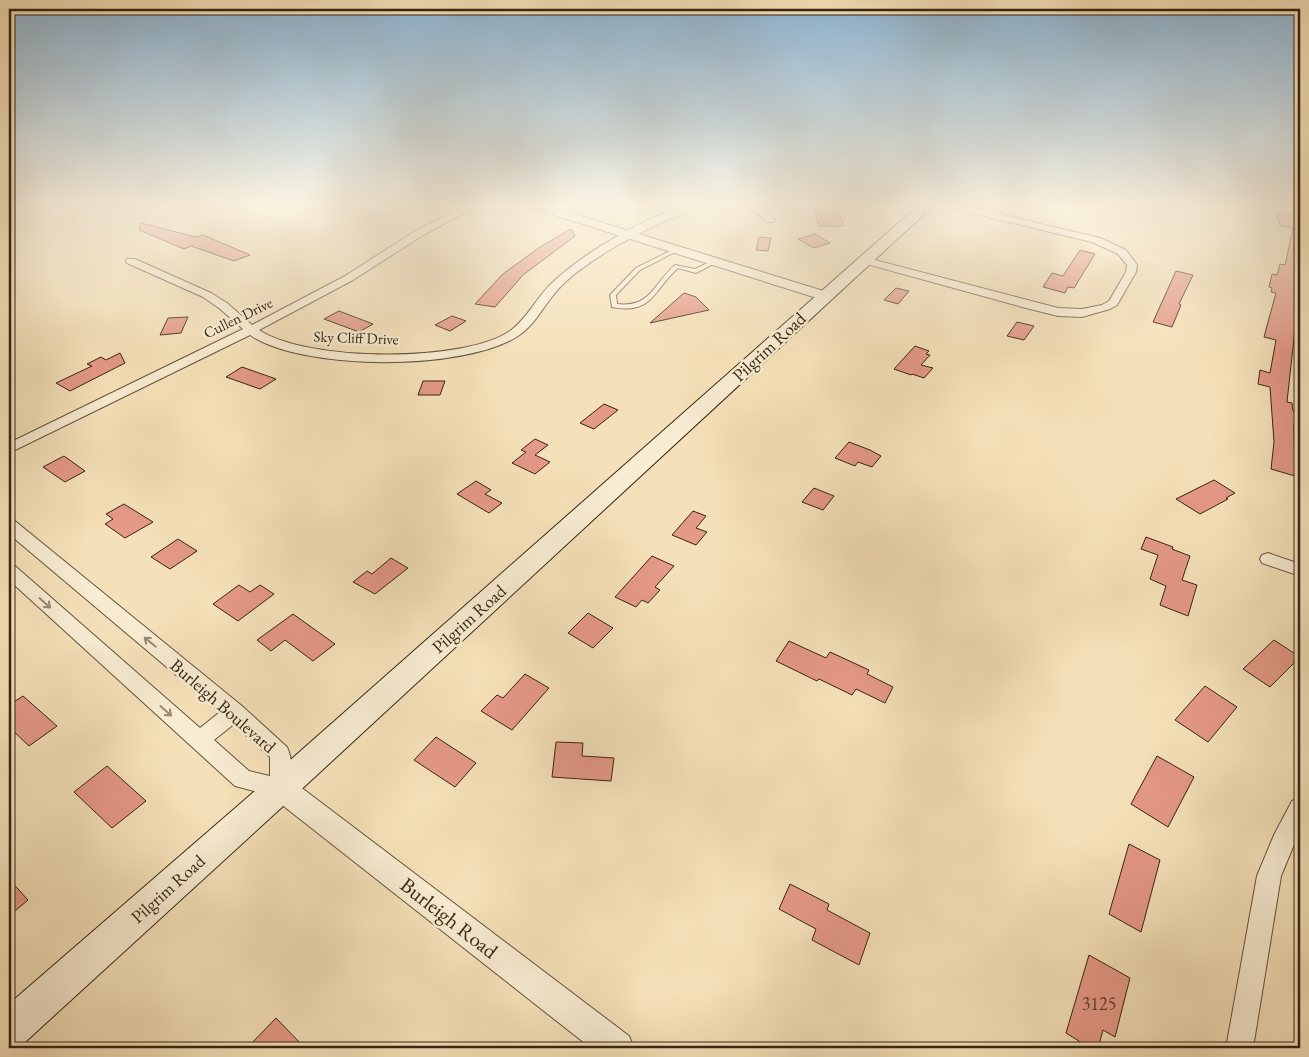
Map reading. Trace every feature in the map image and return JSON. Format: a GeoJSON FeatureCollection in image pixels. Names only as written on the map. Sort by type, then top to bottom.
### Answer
{"type":"FeatureCollection","features":[{"type":"Feature","properties":{"kind":"main road","name":"Pilgrim Road"},"geometry":{"type":"LineString","coordinates":[[9,1030],[282,788],[637,468],[824,296],[873,254]]}},
{"type":"Feature","properties":{"kind":"street","name":"Cullen Drive"},"geometry":{"type":"LineString","coordinates":[[9,449],[316,298],[385,254]]}},
{"type":"Feature","properties":{"kind":"street","name":"Sky Cliff Drive"},"geometry":{"type":"LineString","coordinates":[[131,261],[208,296],[232,312],[250,330],[264,338],[293,349],[320,354],[417,356],[458,353],[484,347],[512,334],[529,318],[562,280],[597,254]]}},
{"type":"Feature","properties":{"kind":"street"},"geometry":{"type":"LineString","coordinates":[[690,254],[824,296]]}},
{"type":"Feature","properties":{"kind":"street"},"geometry":{"type":"LineString","coordinates":[[867,260],[1026,306],[1058,312],[1082,313],[1097,311],[1113,303],[1131,272],[1132,265],[1124,254]]}},
{"type":"Feature","properties":{"kind":"street","name":"Burleigh Boulevard"},"geometry":{"type":"LineString","coordinates":[[9,524],[235,712],[280,754],[282,788],[243,779],[9,570]]}},
{"type":"Feature","properties":{"kind":"street"},"geometry":{"type":"LineString","coordinates":[[1268,559],[1300,570]]}},
{"type":"Feature","properties":{"kind":"street"},"geometry":{"type":"LineString","coordinates":[[199,740],[235,712]]}},
{"type":"Feature","properties":{"kind":"street","name":"Burleigh Road"},"geometry":{"type":"LineString","coordinates":[[282,788],[616,1048]]}},
{"type":"Feature","properties":{"kind":"street"},"geometry":{"type":"LineString","coordinates":[[1239,1048],[1262,910],[1270,876],[1282,843],[1300,808]]}},
{"type":"Feature","properties":{"kind":"lane"},"geometry":{"type":"LineString","coordinates":[[668,254],[638,269],[614,295],[614,306],[629,309],[646,303],[670,270],[677,266]]}},
{"type":"Feature","properties":{"kind":"lane"},"geometry":{"type":"LineString","coordinates":[[659,259],[696,271],[714,262]]}},
{"type":"Feature","properties":{"kind":"building"},"geometry":{"type":"Polygon","coordinates":[[[215,254],[250,255],[234,261],[215,254]]]}},
{"type":"Feature","properties":{"kind":"building"},"geometry":{"type":"Polygon","coordinates":[[[530,254],[551,254],[523,275],[495,307],[475,304],[503,274],[530,254]]]}},
{"type":"Feature","properties":{"kind":"building"},"geometry":{"type":"Polygon","coordinates":[[[1077,254],[1095,254],[1074,288],[1068,287],[1065,293],[1043,287],[1052,273],[1063,276],[1077,254]]]}},
{"type":"Feature","properties":{"kind":"building"},"geometry":{"type":"Polygon","coordinates":[[[1287,254],[1300,254],[1300,309],[1295,329],[1287,402],[1292,403],[1293,411],[1297,412],[1298,425],[1294,424],[1295,476],[1271,469],[1274,442],[1270,387],[1258,384],[1260,370],[1270,373],[1276,340],[1264,337],[1276,293],[1271,292],[1272,288],[1269,287],[1272,274],[1277,275],[1280,264],[1285,265],[1287,254]]]}},
{"type":"Feature","properties":{"kind":"building"},"geometry":{"type":"Polygon","coordinates":[[[1176,271],[1193,275],[1179,304],[1181,305],[1172,327],[1153,322],[1176,271]]]}},
{"type":"Feature","properties":{"kind":"building"},"geometry":{"type":"Polygon","coordinates":[[[896,288],[909,291],[898,304],[884,300],[896,288]]]}},
{"type":"Feature","properties":{"kind":"building"},"geometry":{"type":"Polygon","coordinates":[[[684,293],[696,297],[709,310],[650,323],[684,293]]]}},
{"type":"Feature","properties":{"kind":"building"},"geometry":{"type":"Polygon","coordinates":[[[339,311],[373,324],[359,332],[324,319],[339,311]]]}},
{"type":"Feature","properties":{"kind":"building"},"geometry":{"type":"Polygon","coordinates":[[[452,316],[466,321],[450,331],[435,325],[452,316]]]}},
{"type":"Feature","properties":{"kind":"building"},"geometry":{"type":"Polygon","coordinates":[[[188,317],[181,333],[160,335],[168,318],[188,317]]]}},
{"type":"Feature","properties":{"kind":"building"},"geometry":{"type":"Polygon","coordinates":[[[1017,322],[1034,326],[1024,340],[1007,336],[1017,322]]]}},
{"type":"Feature","properties":{"kind":"building"},"geometry":{"type":"Polygon","coordinates":[[[915,346],[929,351],[926,354],[930,355],[921,365],[933,368],[924,378],[894,369],[915,346]]]}},
{"type":"Feature","properties":{"kind":"building"},"geometry":{"type":"Polygon","coordinates":[[[120,353],[125,363],[70,391],[56,383],[92,366],[87,364],[101,357],[106,360],[120,353]]]}},
{"type":"Feature","properties":{"kind":"building"},"geometry":{"type":"Polygon","coordinates":[[[242,367],[276,379],[260,389],[226,377],[242,367]]]}},
{"type":"Feature","properties":{"kind":"building"},"geometry":{"type":"Polygon","coordinates":[[[423,381],[445,381],[440,395],[418,395],[423,381]]]}},
{"type":"Feature","properties":{"kind":"building"},"geometry":{"type":"Polygon","coordinates":[[[604,404],[618,410],[594,429],[580,423],[604,404]]]}},
{"type":"Feature","properties":{"kind":"building"},"geometry":{"type":"Polygon","coordinates":[[[535,439],[548,445],[535,455],[550,462],[535,474],[512,463],[526,452],[521,450],[535,439]]]}},
{"type":"Feature","properties":{"kind":"building"},"geometry":{"type":"Polygon","coordinates":[[[849,442],[881,456],[872,467],[858,462],[855,466],[835,458],[849,442]]]}},
{"type":"Feature","properties":{"kind":"building"},"geometry":{"type":"Polygon","coordinates":[[[64,456],[85,471],[65,482],[43,467],[64,456]]]}},
{"type":"Feature","properties":{"kind":"building"},"geometry":{"type":"Polygon","coordinates":[[[1214,480],[1235,493],[1226,498],[1228,499],[1200,514],[1176,499],[1214,480]]]}},
{"type":"Feature","properties":{"kind":"building"},"geometry":{"type":"Polygon","coordinates":[[[476,481],[491,490],[485,494],[502,503],[489,513],[457,494],[476,481]]]}},
{"type":"Feature","properties":{"kind":"building"},"geometry":{"type":"Polygon","coordinates":[[[814,488],[834,496],[823,510],[802,502],[814,488]]]}},
{"type":"Feature","properties":{"kind":"building"},"geometry":{"type":"Polygon","coordinates":[[[124,504],[153,522],[125,538],[105,524],[113,519],[106,514],[124,504]]]}},
{"type":"Feature","properties":{"kind":"building"},"geometry":{"type":"Polygon","coordinates":[[[693,511],[706,516],[696,528],[707,532],[696,545],[672,535],[693,511]]]}},
{"type":"Feature","properties":{"kind":"building"},"geometry":{"type":"Polygon","coordinates":[[[1146,537],[1173,547],[1172,549],[1190,556],[1182,580],[1197,585],[1188,616],[1160,605],[1166,586],[1150,579],[1158,555],[1141,549],[1146,537]]]}},
{"type":"Feature","properties":{"kind":"building"},"geometry":{"type":"Polygon","coordinates":[[[178,539],[197,551],[170,569],[151,557],[178,539]]]}},
{"type":"Feature","properties":{"kind":"building"},"geometry":{"type":"Polygon","coordinates":[[[652,556],[674,566],[655,587],[660,590],[648,603],[642,600],[636,607],[615,597],[652,556]]]}},
{"type":"Feature","properties":{"kind":"building"},"geometry":{"type":"Polygon","coordinates":[[[391,558],[408,568],[375,594],[353,582],[367,571],[372,574],[391,558]]]}},
{"type":"Feature","properties":{"kind":"building"},"geometry":{"type":"Polygon","coordinates":[[[239,585],[250,592],[260,585],[274,594],[238,621],[213,604],[239,585]]]}},
{"type":"Feature","properties":{"kind":"building"},"geometry":{"type":"Polygon","coordinates":[[[588,613],[613,628],[593,648],[568,633],[588,613]]]}},
{"type":"Feature","properties":{"kind":"building"},"geometry":{"type":"Polygon","coordinates":[[[293,614],[335,644],[313,661],[285,640],[271,651],[257,640],[293,614]]]}},
{"type":"Feature","properties":{"kind":"building"},"geometry":{"type":"Polygon","coordinates":[[[1274,640],[1300,657],[1270,687],[1243,669],[1274,640]]]}},
{"type":"Feature","properties":{"kind":"building"},"geometry":{"type":"Polygon","coordinates":[[[789,641],[826,658],[830,652],[869,670],[867,674],[893,687],[885,703],[856,689],[852,695],[819,679],[817,681],[776,661],[789,641]]]}},
{"type":"Feature","properties":{"kind":"building"},"geometry":{"type":"Polygon","coordinates":[[[525,674],[549,688],[512,730],[481,711],[497,695],[503,698],[525,674]]]}},
{"type":"Feature","properties":{"kind":"building"},"geometry":{"type":"Polygon","coordinates":[[[1205,686],[1237,707],[1208,742],[1175,720],[1205,686]]]}},
{"type":"Feature","properties":{"kind":"building"},"geometry":{"type":"Polygon","coordinates":[[[23,696],[57,726],[29,746],[9,727],[9,705],[23,696]]]}},
{"type":"Feature","properties":{"kind":"building"},"geometry":{"type":"Polygon","coordinates":[[[436,737],[476,763],[455,787],[414,760],[436,737]]]}},
{"type":"Feature","properties":{"kind":"building"},"geometry":{"type":"Polygon","coordinates":[[[556,742],[583,743],[582,756],[614,758],[611,781],[552,777],[556,742]]]}},
{"type":"Feature","properties":{"kind":"building"},"geometry":{"type":"Polygon","coordinates":[[[1157,756],[1194,777],[1168,827],[1131,804],[1157,756]]]}},
{"type":"Feature","properties":{"kind":"building"},"geometry":{"type":"Polygon","coordinates":[[[107,766],[146,801],[112,828],[74,792],[107,766]]]}},
{"type":"Feature","properties":{"kind":"building"},"geometry":{"type":"Polygon","coordinates":[[[1129,844],[1160,860],[1141,932],[1109,914],[1129,844]]]}},
{"type":"Feature","properties":{"kind":"building"},"geometry":{"type":"Polygon","coordinates":[[[9,879],[28,900],[9,916],[9,879]]]}},
{"type":"Feature","properties":{"kind":"building"},"geometry":{"type":"Polygon","coordinates":[[[790,884],[829,904],[827,910],[870,933],[859,965],[812,940],[816,929],[779,909],[790,884]]]}},
{"type":"Feature","properties":{"kind":"building"},"geometry":{"type":"Polygon","coordinates":[[[1089,955],[1130,978],[1115,1037],[1103,1030],[1098,1048],[1090,1048],[1066,1033],[1089,955]]]}},
{"type":"Feature","properties":{"kind":"building"},"geometry":{"type":"Polygon","coordinates":[[[276,1018],[305,1048],[247,1048],[276,1018]]]}}]}
